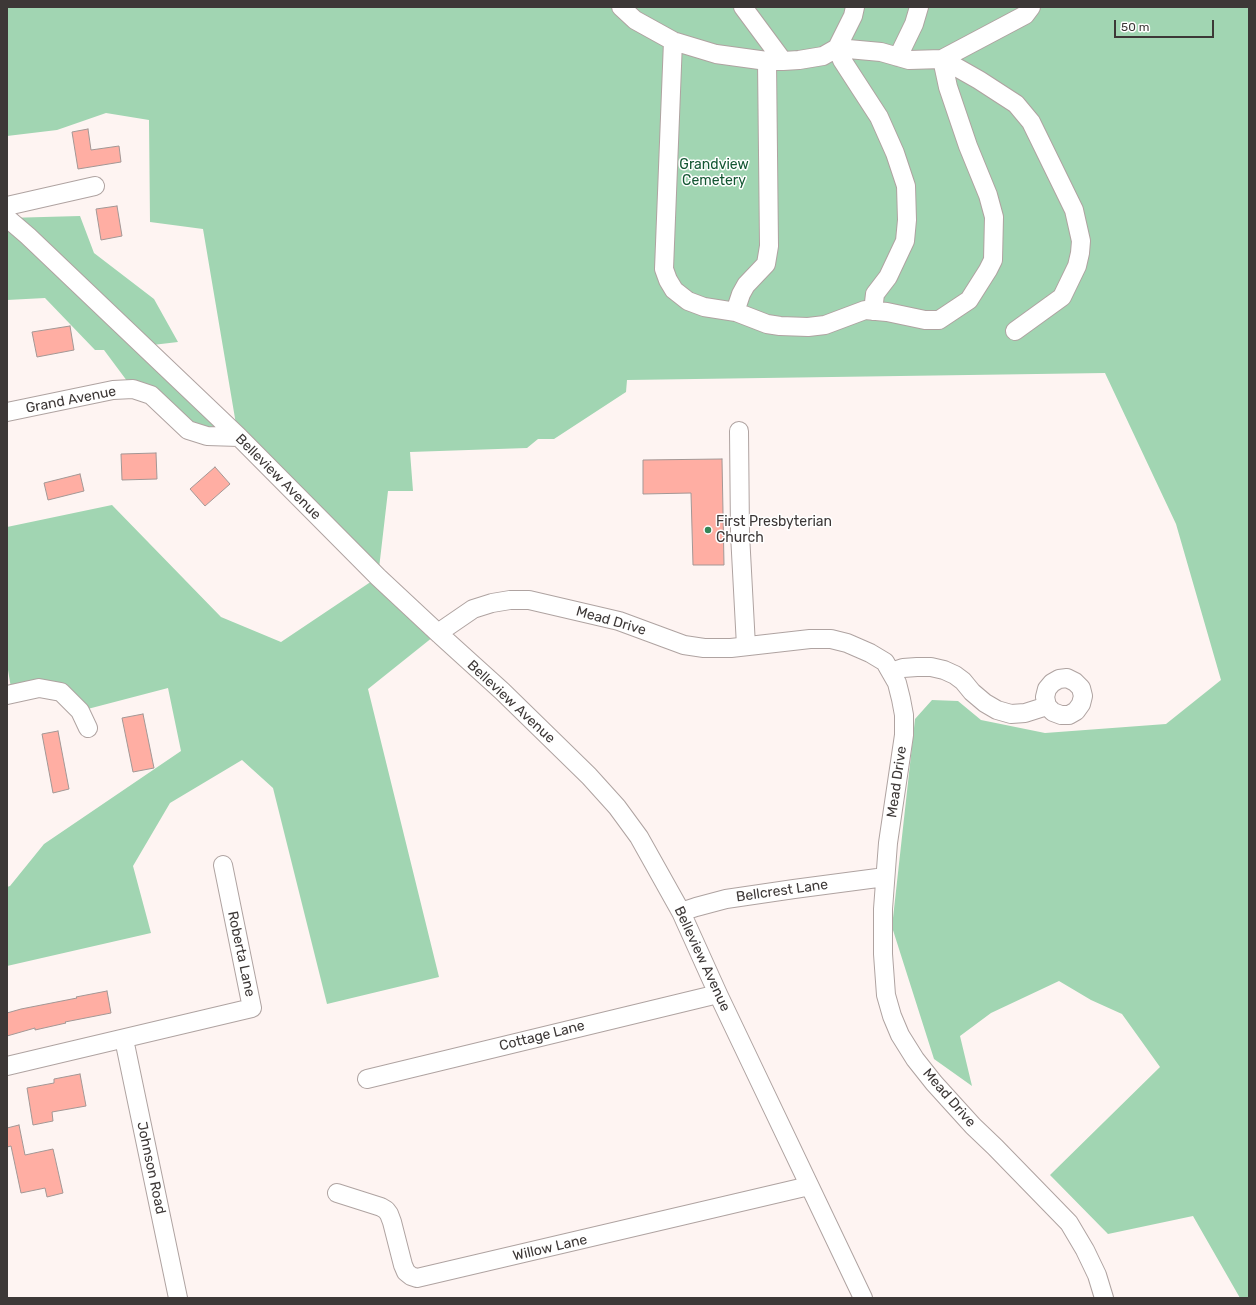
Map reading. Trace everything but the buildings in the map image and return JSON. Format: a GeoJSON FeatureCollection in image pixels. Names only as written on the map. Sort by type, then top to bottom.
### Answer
{"type":"FeatureCollection","features":[{"type":"Feature","properties":{"kind":"street"},"geometry":{"type":"LineString","coordinates":[[621,7],[635,20],[673,40],[716,54],[775,61],[799,60],[823,56],[836,48],[853,16],[854,7]]}},
{"type":"Feature","properties":{"kind":"street"},"geometry":{"type":"LineString","coordinates":[[735,312],[741,294],[746,285],[766,264],[769,246],[775,61],[743,7]]}},
{"type":"Feature","properties":{"kind":"street"},"geometry":{"type":"LineString","coordinates":[[898,56],[914,24],[919,7]]}},
{"type":"Feature","properties":{"kind":"street"},"geometry":{"type":"LineString","coordinates":[[836,48],[881,52],[909,60],[942,59],[1025,15],[1031,7]]}},
{"type":"Feature","properties":{"kind":"street"},"geometry":{"type":"LineString","coordinates":[[673,40],[664,269],[668,280],[674,290],[688,301],[704,307],[735,312],[767,324],[808,327],[825,325],[865,310],[886,312],[925,320],[939,320],[969,300],[988,270],[993,260],[994,217],[988,195],[968,146],[948,87],[942,59]]}},
{"type":"Feature","properties":{"kind":"street"},"geometry":{"type":"LineString","coordinates":[[836,48],[842,60],[879,117],[895,153],[906,186],[907,220],[904,241],[888,277],[875,294],[873,311]]}},
{"type":"Feature","properties":{"kind":"street"},"geometry":{"type":"LineString","coordinates":[[942,59],[979,80],[1016,104],[1031,122],[1074,210],[1081,241],[1080,253],[1077,266],[1062,297],[1015,330]]}},
{"type":"Feature","properties":{"kind":"street"},"geometry":{"type":"LineString","coordinates":[[7,206],[95,186]]}},
{"type":"Feature","properties":{"kind":"street","name":"Belleview Avenue"},"geometry":{"type":"LineString","coordinates":[[7,218],[28,236],[238,437],[378,577],[502,691],[589,776],[617,807],[639,837],[681,912],[718,994],[863,1298]]}},
{"type":"Feature","properties":{"kind":"street","name":"Grand Avenue"},"geometry":{"type":"LineString","coordinates":[[7,412],[113,390],[133,389],[151,395],[188,430],[207,436],[238,437]]}},
{"type":"Feature","properties":{"kind":"street"},"geometry":{"type":"LineString","coordinates":[[739,431],[740,534],[746,646]]}},
{"type":"Feature","properties":{"kind":"street","name":"Mead Drive"},"geometry":{"type":"LineString","coordinates":[[438,633],[473,609],[492,603],[510,600],[530,600],[619,621],[684,645],[704,648],[731,648],[810,639],[831,639],[847,643],[870,653],[885,662],[896,683],[904,715],[904,735],[888,843],[882,909],[886,988],[892,1016],[900,1035],[916,1059],[944,1094],[973,1126],[1069,1223],[1085,1250],[1097,1275],[1104,1298]]}},
{"type":"Feature","properties":{"kind":"street"},"geometry":{"type":"LineString","coordinates":[[891,672],[903,668],[917,667],[931,667],[944,670],[963,681],[972,692],[985,703],[997,710],[1011,714],[1025,713],[1047,706]]}},
{"type":"Feature","properties":{"kind":"street"},"geometry":{"type":"LineString","coordinates":[[7,694],[39,688],[61,692],[80,711],[88,728]]}},
{"type":"Feature","properties":{"kind":"street","name":"Roberta Lane"},"geometry":{"type":"LineString","coordinates":[[124,1039],[252,1008],[223,865]]}},
{"type":"Feature","properties":{"kind":"street","name":"Bellcrest Lane"},"geometry":{"type":"LineString","coordinates":[[681,912],[726,899],[794,888],[885,877]]}},
{"type":"Feature","properties":{"kind":"street","name":"Cottage Lane"},"geometry":{"type":"LineString","coordinates":[[367,1079],[718,994]]}},
{"type":"Feature","properties":{"kind":"street"},"geometry":{"type":"LineString","coordinates":[[7,1066],[124,1039]]}},
{"type":"Feature","properties":{"kind":"street","name":"Johnson Road"},"geometry":{"type":"LineString","coordinates":[[124,1039],[178,1298]]}},
{"type":"Feature","properties":{"kind":"street","name":"Willow Lane"},"geometry":{"type":"LineString","coordinates":[[337,1193],[380,1206],[386,1210],[392,1222],[406,1272],[410,1276],[417,1278],[809,1186]]}},
{"type":"Feature","properties":{"kind":"green space","name":"Grandview Cemetery"},"geometry":{"type":"Polygon","coordinates":[[[7,7],[1249,7],[1249,1298],[1240,1298],[1193,1216],[1108,1234],[1050,1175],[1160,1067],[1122,1014],[1091,1000],[1059,981],[991,1013],[960,1036],[972,1086],[934,1059],[892,927],[915,719],[932,700],[958,701],[981,720],[1045,733],[1166,724],[1221,680],[1176,524],[1105,373],[627,380],[626,392],[554,439],[538,439],[527,448],[410,452],[413,491],[388,491],[378,577],[239,437],[207,436],[133,389],[104,350],[95,350],[45,298],[7,300],[7,218],[80,216],[94,253],[154,299],[178,342],[144,346],[238,436],[203,229],[150,222],[149,120],[106,113],[57,130],[7,136],[7,7]]]}},
{"type":"Feature","properties":{"kind":"green space"},"geometry":{"type":"Polygon","coordinates":[[[112,505],[221,617],[281,642],[378,577],[438,633],[368,689],[439,977],[327,1004],[273,788],[242,760],[170,803],[133,866],[151,933],[7,966],[7,887],[10,886],[44,844],[181,751],[168,688],[80,711],[61,692],[12,694],[7,664],[7,527],[112,505]]]}},
{"type":"Feature","properties":{"kind":"place","name":"First Presbyterian Church"},"geometry":{"type":"Point","coordinates":[708,530]}}]}
